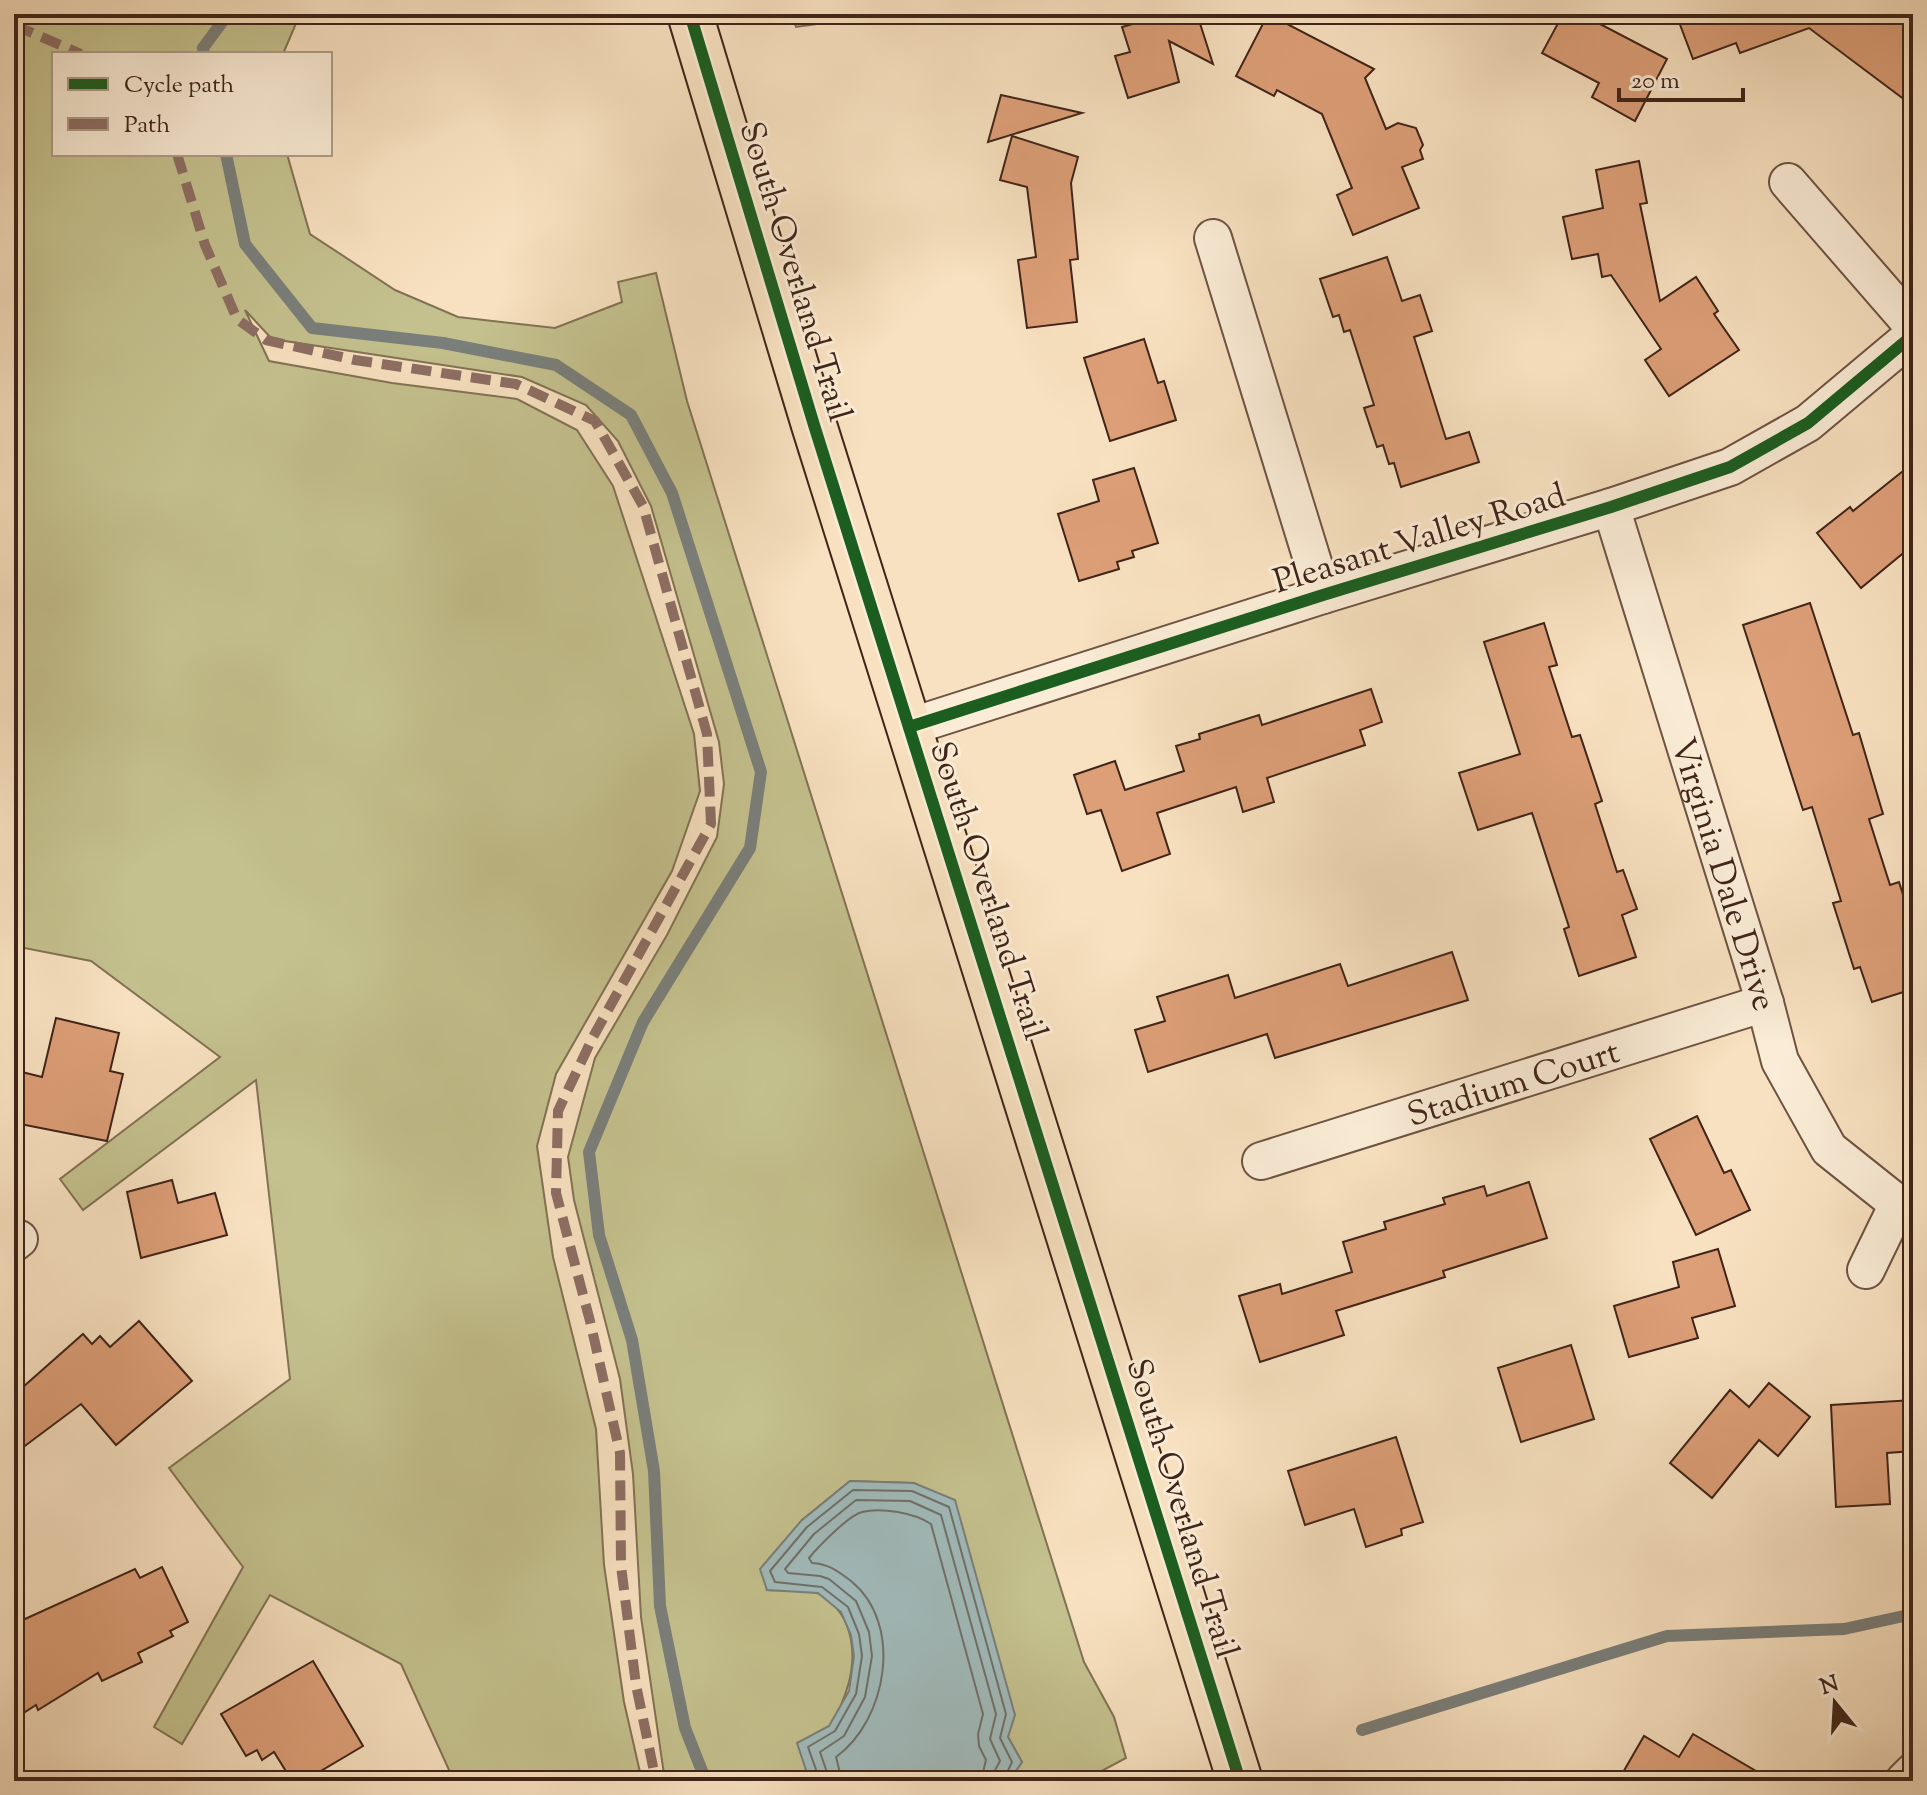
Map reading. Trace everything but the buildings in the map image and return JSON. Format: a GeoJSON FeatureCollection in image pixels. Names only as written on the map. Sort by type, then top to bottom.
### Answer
{"type":"FeatureCollection","features":[{"type":"Feature","properties":{"kind":"main road","name":"South Overland Trail"},"geometry":{"type":"LineString","coordinates":[[690,16],[909,727],[1240,1781]]}},
{"type":"Feature","properties":{"kind":"street"},"geometry":{"type":"LineString","coordinates":[[1788,182],[1913,326]]}},
{"type":"Feature","properties":{"kind":"street"},"geometry":{"type":"LineString","coordinates":[[1213,238],[1323,595]]}},
{"type":"Feature","properties":{"kind":"street","name":"Pleasant Valley Road"},"geometry":{"type":"LineString","coordinates":[[909,727],[1730,467],[1808,423],[1913,335]]}},
{"type":"Feature","properties":{"kind":"street","name":"Virginia Dale Drive"},"geometry":{"type":"LineString","coordinates":[[1611,507],[1765,1003],[1780,1061],[1829,1149],[1905,1208],[1866,1270]]}},
{"type":"Feature","properties":{"kind":"street","name":"Stadium Court"},"geometry":{"type":"LineString","coordinates":[[1261,1161],[1765,1003]]}},
{"type":"Feature","properties":{"kind":"street"},"geometry":{"type":"LineString","coordinates":[[1904,1781],[1913,1772]]}},
{"type":"Feature","properties":{"kind":"shaded area"},"geometry":{"type":"Polygon","coordinates":[[[14,14],[300,14],[284,52],[52,52],[52,156],[288,156],[310,234],[395,290],[458,317],[555,328],[622,302],[618,282],[656,273],[687,401],[1084,1662],[1114,1717],[1126,1758],[1094,1775],[1089,1781],[1009,1781],[1022,1762],[1008,1737],[914,1483],[850,1481],[801,1521],[767,1590],[805,1591],[821,1595],[841,1614],[852,1643],[849,1681],[843,1700],[807,1773],[815,1781],[665,1781],[641,1617],[633,1474],[620,1379],[574,1200],[568,1157],[595,1058],[667,935],[717,837],[724,784],[719,742],[651,506],[618,441],[586,405],[522,377],[272,339],[245,310],[269,361],[392,383],[517,399],[577,430],[613,486],[694,734],[700,791],[672,871],[556,1074],[537,1146],[553,1257],[596,1429],[604,1565],[624,1702],[642,1781],[454,1781],[401,1664],[270,1595],[182,1744],[154,1727],[243,1567],[169,1468],[290,1379],[256,1080],[83,1210],[60,1179],[220,1057],[91,961],[14,946],[14,14]]]}},
{"type":"Feature","properties":{"kind":"shaded area"},"geometry":{"type":"Polygon","coordinates":[[[792,14],[890,14],[796,27],[792,14]]]}},
{"type":"Feature","properties":{"kind":"water"},"geometry":{"type":"Polygon","coordinates":[[[850,1481],[914,1483],[955,1500],[1015,1715],[1008,1737],[1022,1762],[1009,1781],[815,1781],[807,1773],[797,1743],[829,1726],[849,1691],[854,1656],[851,1635],[841,1612],[818,1593],[767,1590],[760,1569],[801,1521],[850,1481]]]}},
{"type":"Feature","properties":{"kind":"waterway"},"geometry":{"type":"LineString","coordinates":[[204,52],[203,48],[228,14]]}},
{"type":"Feature","properties":{"kind":"waterway"},"geometry":{"type":"LineString","coordinates":[[226,156],[245,244],[312,328],[443,343],[556,365],[631,415],[672,493],[761,772],[750,848],[643,1022],[589,1152],[599,1235],[632,1340],[654,1471],[660,1606],[685,1728],[706,1781]]}},
{"type":"Feature","properties":{"kind":"waterway"},"geometry":{"type":"LineString","coordinates":[[1362,1730],[1667,1636],[1844,1629],[1913,1614]]}},
{"type":"Feature","properties":{"kind":"marked path"},"geometry":{"type":"LineString","coordinates":[[14,25],[76,52]]}},
{"type":"Feature","properties":{"kind":"marked path"},"geometry":{"type":"LineString","coordinates":[[178,156],[205,245],[237,319],[266,340],[355,360],[516,384],[595,421],[643,506],[707,734],[711,824],[593,1037],[558,1111],[556,1193],[590,1321],[620,1453],[621,1566],[636,1685],[656,1781]]}},
{"type":"Feature","properties":{"kind":"cycle path"},"geometry":{"type":"LineString","coordinates":[[690,14],[814,425],[1240,1781]]}},
{"type":"Feature","properties":{"kind":"cycle path"},"geometry":{"type":"LineString","coordinates":[[909,727],[1730,467],[1808,423],[1913,335]]}}]}
